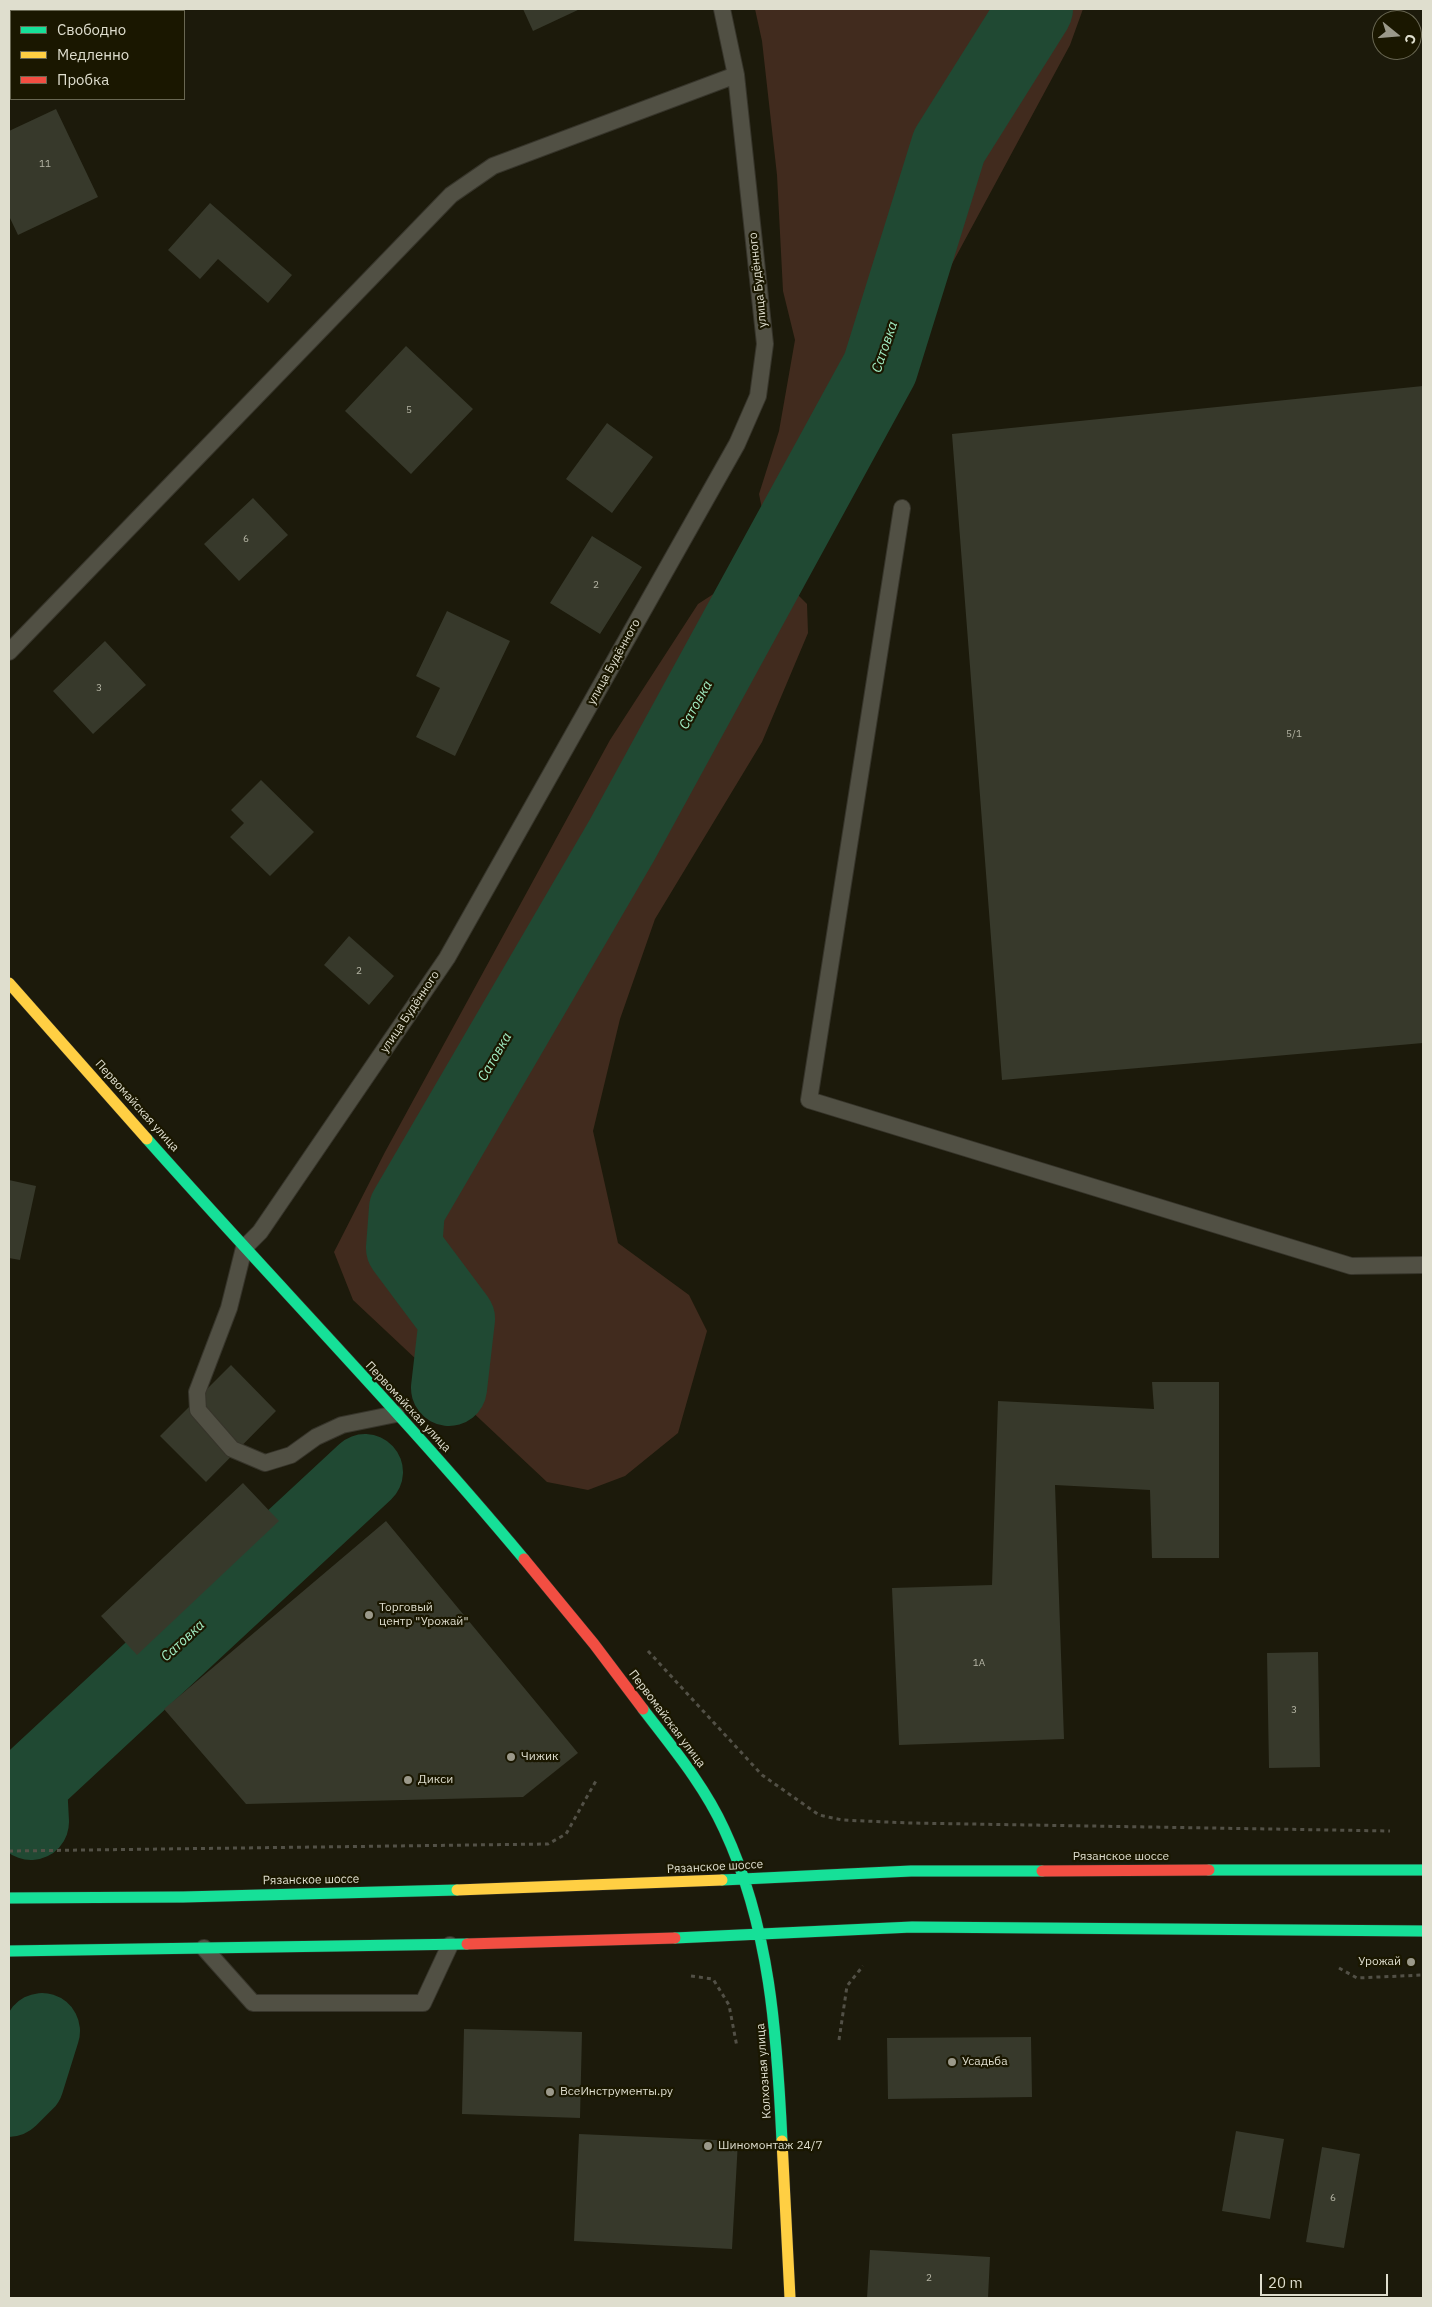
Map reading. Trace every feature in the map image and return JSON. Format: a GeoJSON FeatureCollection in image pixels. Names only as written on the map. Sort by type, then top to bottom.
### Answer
{"type":"FeatureCollection","features":[{"type":"Feature","properties":{"kind":"main road","name":"Первомайская улица"},"geometry":{"type":"LineString","coordinates":[[9,983],[244,1248],[464,1487],[594,1644],[682,1762],[724,1828],[744,1880],[760,1933]]}},
{"type":"Feature","properties":{"kind":"main road","name":"Рязанское шоссе"},"geometry":{"type":"LineString","coordinates":[[9,1898],[352,1893],[744,1880],[911,1871],[1423,1870]]}},
{"type":"Feature","properties":{"kind":"main road"},"geometry":{"type":"LineString","coordinates":[[9,1951],[552,1943],[912,1927],[1423,1931]]}},
{"type":"Feature","properties":{"kind":"main road","name":"Колхозная улица"},"geometry":{"type":"LineString","coordinates":[[760,1933],[778,2044],[790,2298]]}},
{"type":"Feature","properties":{"kind":"lane","name":"улица Будённого"},"geometry":{"type":"LineString","coordinates":[[244,1248],[260,1232],[447,958],[737,444],[758,396],[765,344],[736,75],[722,9]]}},
{"type":"Feature","properties":{"kind":"lane"},"geometry":{"type":"LineString","coordinates":[[9,652],[451,195],[493,166],[736,75]]}},
{"type":"Feature","properties":{"kind":"lane"},"geometry":{"type":"LineString","coordinates":[[902,508],[809,1100],[1351,1266],[1423,1265]]}},
{"type":"Feature","properties":{"kind":"lane"},"geometry":{"type":"LineString","coordinates":[[244,1248],[229,1308],[197,1392],[198,1410],[232,1449],[265,1463],[291,1455],[316,1437],[342,1425],[396,1414]]}},
{"type":"Feature","properties":{"kind":"lane"},"geometry":{"type":"LineString","coordinates":[[204,1948],[253,2003],[423,2003],[450,1945]]}},
{"type":"Feature","properties":{"kind":"path"},"geometry":{"type":"LineString","coordinates":[[762,1775],[819,1815],[842,1820],[909,1823],[1394,1831]]}},
{"type":"Feature","properties":{"kind":"path"},"geometry":{"type":"LineString","coordinates":[[9,1851],[548,1844],[566,1834],[597,1779]]}},
{"type":"Feature","properties":{"kind":"path"},"geometry":{"type":"LineString","coordinates":[[838,2040],[847,1986],[867,1963]]}},
{"type":"Feature","properties":{"kind":"path"},"geometry":{"type":"LineString","coordinates":[[688,1975],[713,1979],[729,2005],[737,2047]]}},
{"type":"Feature","properties":{"kind":"shaded area"},"geometry":{"type":"Polygon","coordinates":[[[755,9],[1083,9],[1070,45],[891,377],[860,454],[829,509],[806,539],[765,524],[759,494],[779,431],[795,340],[783,291],[777,175],[762,41],[755,9]]]}},
{"type":"Feature","properties":{"kind":"shaded area"},"geometry":{"type":"Polygon","coordinates":[[[746,573],[790,587],[807,604],[808,633],[762,742],[655,919],[620,1019],[593,1131],[618,1243],[689,1295],[707,1331],[678,1433],[625,1476],[588,1490],[547,1482],[353,1300],[334,1252],[385,1152],[610,740],[698,604],[746,573]]]}},
{"type":"Feature","properties":{"kind":"building"},"geometry":{"type":"Polygon","coordinates":[[[523,9],[580,9],[533,31],[523,9]]]}},
{"type":"Feature","properties":{"kind":"building"},"geometry":{"type":"Polygon","coordinates":[[[56,109],[98,197],[18,235],[9,216],[9,131],[56,109]]]}},
{"type":"Feature","properties":{"kind":"building"},"geometry":{"type":"Polygon","coordinates":[[[210,203],[292,275],[268,303],[218,259],[200,279],[168,250],[210,203]]]}},
{"type":"Feature","properties":{"kind":"building"},"geometry":{"type":"Polygon","coordinates":[[[406,346],[473,409],[411,474],[345,411],[406,346]]]}},
{"type":"Feature","properties":{"kind":"building"},"geometry":{"type":"Polygon","coordinates":[[[1423,386],[1423,1043],[1002,1080],[952,434],[1423,386]]]}},
{"type":"Feature","properties":{"kind":"building"},"geometry":{"type":"Polygon","coordinates":[[[607,423],[653,457],[612,513],[566,479],[607,423]]]}},
{"type":"Feature","properties":{"kind":"building"},"geometry":{"type":"Polygon","coordinates":[[[253,498],[288,535],[239,581],[204,544],[253,498]]]}},
{"type":"Feature","properties":{"kind":"building"},"geometry":{"type":"Polygon","coordinates":[[[592,536],[642,567],[600,634],[550,603],[592,536]]]}},
{"type":"Feature","properties":{"kind":"building"},"geometry":{"type":"Polygon","coordinates":[[[447,611],[510,641],[455,756],[416,737],[440,688],[416,676],[447,611]]]}},
{"type":"Feature","properties":{"kind":"building"},"geometry":{"type":"Polygon","coordinates":[[[105,641],[146,685],[93,734],[53,691],[105,641]]]}},
{"type":"Feature","properties":{"kind":"building"},"geometry":{"type":"Polygon","coordinates":[[[261,780],[314,832],[270,876],[230,837],[244,823],[231,810],[261,780]]]}},
{"type":"Feature","properties":{"kind":"building"},"geometry":{"type":"Polygon","coordinates":[[[349,936],[394,976],[369,1005],[324,965],[349,936]]]}},
{"type":"Feature","properties":{"kind":"building"},"geometry":{"type":"Polygon","coordinates":[[[9,1180],[36,1186],[20,1260],[9,1258],[9,1180]]]}},
{"type":"Feature","properties":{"kind":"building"},"geometry":{"type":"Polygon","coordinates":[[[231,1365],[276,1411],[206,1482],[160,1436],[231,1365]]]}},
{"type":"Feature","properties":{"kind":"building"},"geometry":{"type":"Polygon","coordinates":[[[1152,1382],[1219,1382],[1219,1558],[1152,1558],[1150,1490],[1055,1485],[1064,1739],[899,1745],[892,1588],[992,1585],[998,1401],[1154,1409],[1152,1382]]]}},
{"type":"Feature","properties":{"kind":"building"},"geometry":{"type":"Polygon","coordinates":[[[243,1483],[279,1521],[137,1655],[101,1616],[243,1483]]]}},
{"type":"Feature","properties":{"kind":"building","name":"Торговый центр \"Урожай\""},"geometry":{"type":"Polygon","coordinates":[[[386,1521],[578,1753],[523,1797],[246,1804],[164,1709],[386,1521]]]}},
{"type":"Feature","properties":{"kind":"building"},"geometry":{"type":"Polygon","coordinates":[[[1318,1652],[1320,1767],[1269,1768],[1267,1653],[1318,1652]]]}},
{"type":"Feature","properties":{"kind":"building"},"geometry":{"type":"Polygon","coordinates":[[[464,2029],[582,2032],[580,2118],[462,2114],[464,2029]]]}},
{"type":"Feature","properties":{"kind":"building"},"geometry":{"type":"Polygon","coordinates":[[[1031,2037],[1032,2097],[888,2099],[887,2038],[1031,2037]]]}},
{"type":"Feature","properties":{"kind":"building"},"geometry":{"type":"Polygon","coordinates":[[[1236,2131],[1284,2139],[1270,2219],[1222,2211],[1236,2131]]]}},
{"type":"Feature","properties":{"kind":"building"},"geometry":{"type":"Polygon","coordinates":[[[579,2134],[738,2141],[732,2249],[574,2241],[579,2134]]]}},
{"type":"Feature","properties":{"kind":"building"},"geometry":{"type":"Polygon","coordinates":[[[1322,2147],[1360,2154],[1344,2248],[1306,2242],[1322,2147]]]}},
{"type":"Feature","properties":{"kind":"building"},"geometry":{"type":"Polygon","coordinates":[[[870,2250],[990,2257],[988,2298],[867,2298],[870,2250]]]}},
{"type":"Feature","properties":{"kind":"waterway","name":"Сатовка"},"geometry":{"type":"LineString","coordinates":[[449,1388],[457,1319],[404,1248],[407,1209],[622,840],[880,368],[949,146],[1035,9]]}},
{"type":"Feature","properties":{"kind":"waterway","name":"Сатовка"},"geometry":{"type":"LineString","coordinates":[[31,1822],[29,1784],[365,1472]]}},
{"type":"Feature","properties":{"kind":"waterway","name":"Сатовка"},"geometry":{"type":"LineString","coordinates":[[9,2099],[26,2082],[42,2031]]}},
{"type":"Feature","properties":{"kind":"traffic: fast"},"geometry":{"type":"LineString","coordinates":[[147,1139],[432,1452],[524,1559]]}},
{"type":"Feature","properties":{"kind":"traffic: fast"},"geometry":{"type":"LineString","coordinates":[[643,1709],[687,1767],[716,1813],[739,1866],[752,1904],[761,1943],[774,2022],[782,2141]]}},
{"type":"Feature","properties":{"kind":"traffic: fast"},"geometry":{"type":"LineString","coordinates":[[1209,1870],[1423,1870]]}},
{"type":"Feature","properties":{"kind":"traffic: fast"},"geometry":{"type":"LineString","coordinates":[[722,1880],[911,1871],[1042,1871]]}},
{"type":"Feature","properties":{"kind":"traffic: fast"},"geometry":{"type":"LineString","coordinates":[[9,1898],[183,1897],[457,1890]]}},
{"type":"Feature","properties":{"kind":"traffic: fast"},"geometry":{"type":"LineString","coordinates":[[675,1938],[912,1927],[1423,1931]]}},
{"type":"Feature","properties":{"kind":"traffic: fast"},"geometry":{"type":"LineString","coordinates":[[9,1951],[467,1944]]}},
{"type":"Feature","properties":{"kind":"traffic: slow"},"geometry":{"type":"LineString","coordinates":[[9,983],[147,1139]]}},
{"type":"Feature","properties":{"kind":"traffic: slow"},"geometry":{"type":"LineString","coordinates":[[457,1890],[722,1880]]}},
{"type":"Feature","properties":{"kind":"traffic: slow"},"geometry":{"type":"LineString","coordinates":[[782,2141],[790,2298]]}},
{"type":"Feature","properties":{"kind":"traffic: jam"},"geometry":{"type":"LineString","coordinates":[[524,1559],[594,1644],[643,1709]]}},
{"type":"Feature","properties":{"kind":"traffic: jam"},"geometry":{"type":"LineString","coordinates":[[1042,1871],[1209,1870]]}},
{"type":"Feature","properties":{"kind":"traffic: jam"},"geometry":{"type":"LineString","coordinates":[[467,1944],[675,1938]]}},
{"type":"Feature","properties":{"kind":"place","name":"Торговый центр \"Урожай\""},"geometry":{"type":"Point","coordinates":[369,1615]}},
{"type":"Feature","properties":{"kind":"place","name":"Чижик"},"geometry":{"type":"Point","coordinates":[511,1757]}},
{"type":"Feature","properties":{"kind":"place","name":"Дикси"},"geometry":{"type":"Point","coordinates":[408,1780]}},
{"type":"Feature","properties":{"kind":"place","name":"Урожай"},"geometry":{"type":"Point","coordinates":[1411,1962]}},
{"type":"Feature","properties":{"kind":"place","name":"Усадьба"},"geometry":{"type":"Point","coordinates":[952,2062]}},
{"type":"Feature","properties":{"kind":"place","name":"ВсеИнструменты.ру"},"geometry":{"type":"Point","coordinates":[550,2092]}},
{"type":"Feature","properties":{"kind":"place","name":"Шиномонтаж 24/7"},"geometry":{"type":"Point","coordinates":[708,2146]}}]}
